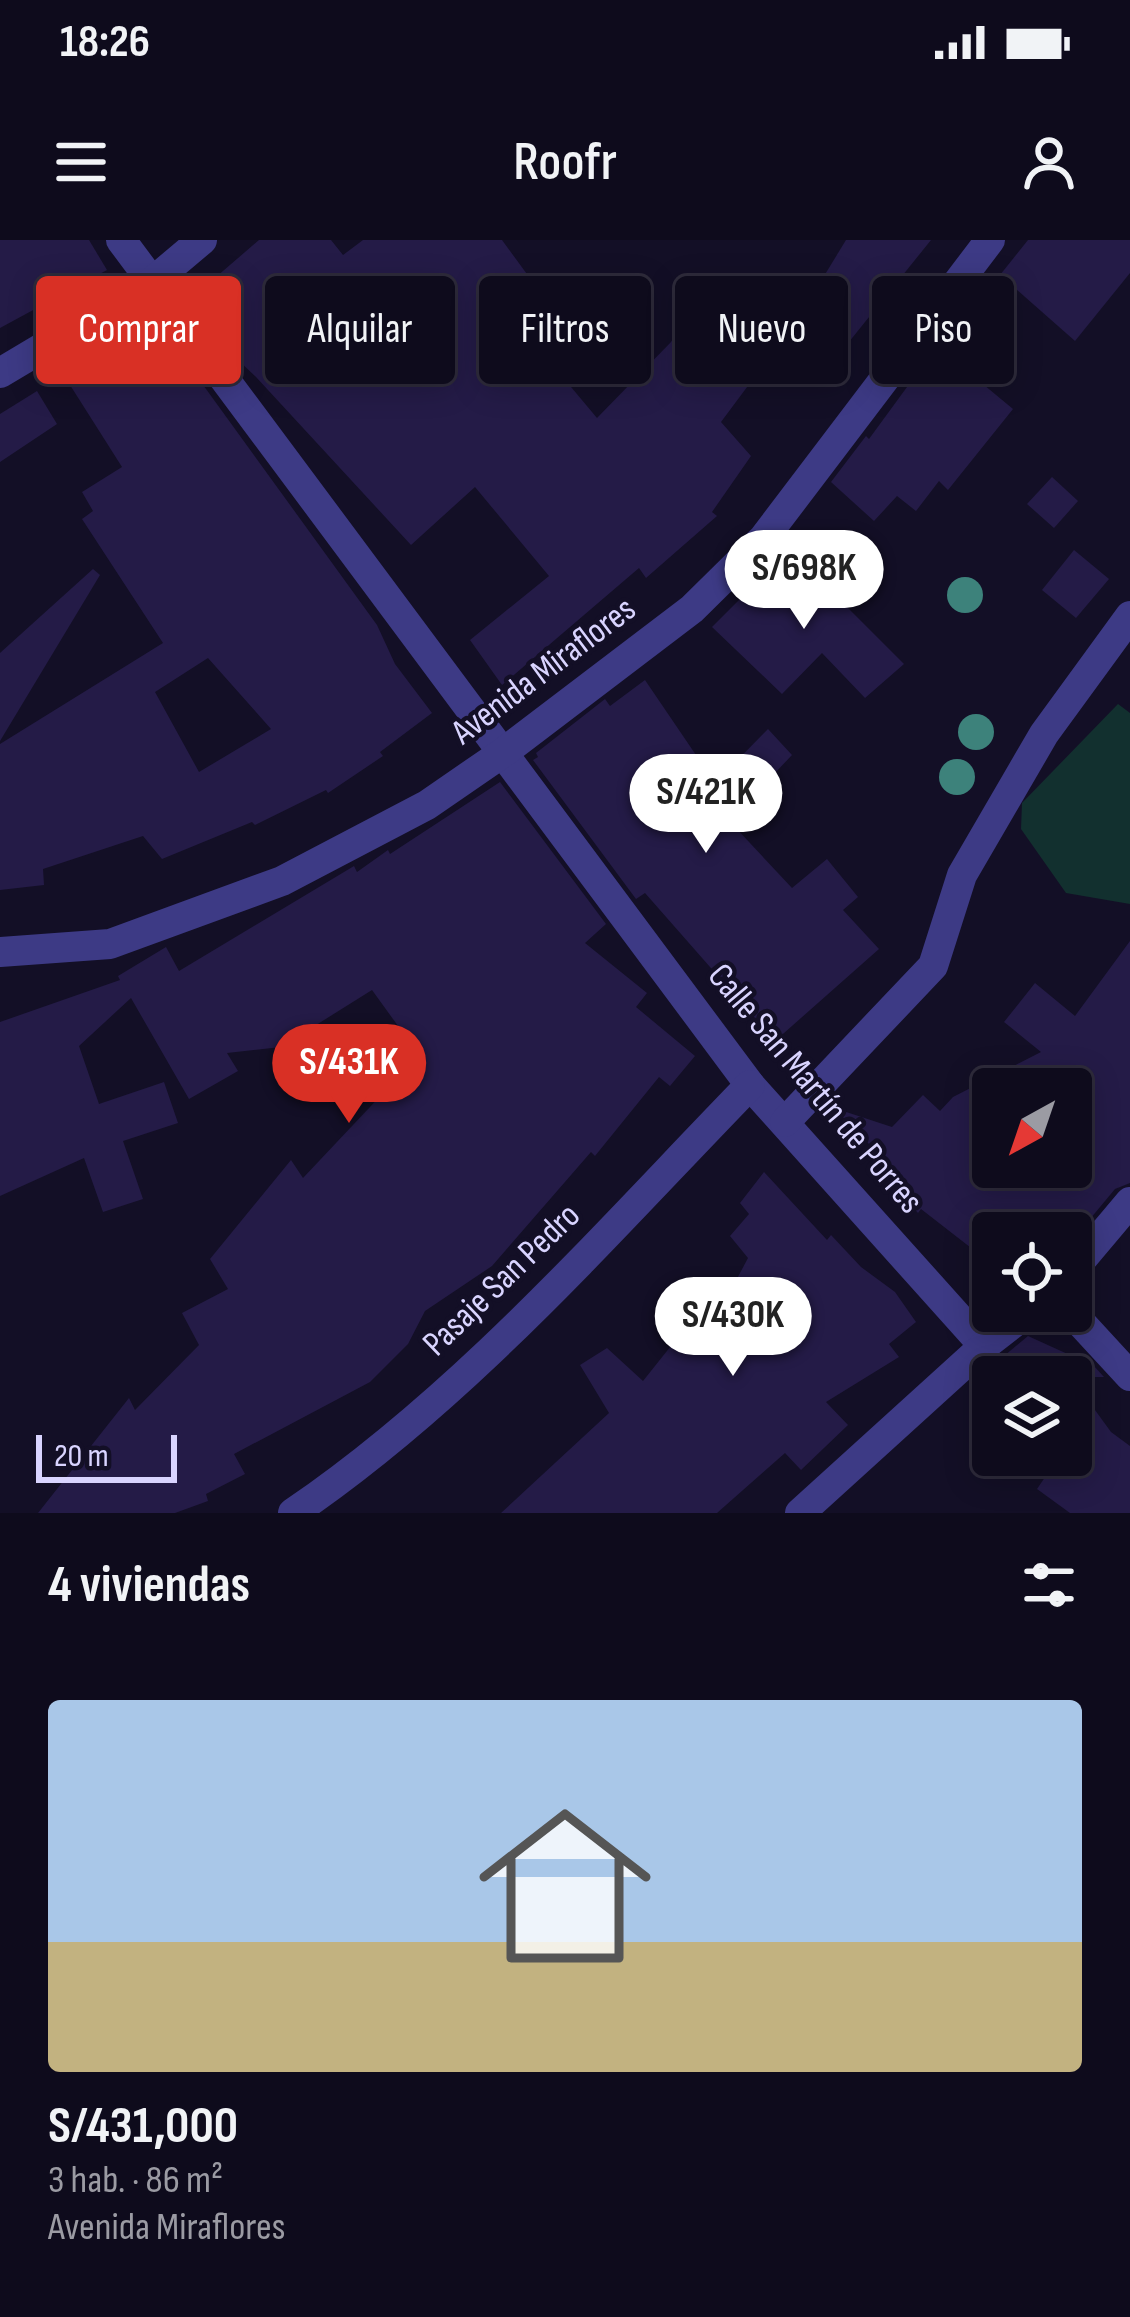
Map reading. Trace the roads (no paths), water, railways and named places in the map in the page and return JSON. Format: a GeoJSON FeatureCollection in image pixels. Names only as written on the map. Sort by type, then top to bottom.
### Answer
{"type":"FeatureCollection","features":[{"type":"Feature","properties":{"kind":"street","name":"Calle San Martín de Porres"},"geometry":{"type":"LineString","coordinates":[[121,240],[146,276]]}},
{"type":"Feature","properties":{"kind":"street"},"geometry":{"type":"LineString","coordinates":[[159,276],[202,240]]}},
{"type":"Feature","properties":{"kind":"street","name":"Avenida Miraflores"},"geometry":{"type":"LineString","coordinates":[[0,952],[110,944],[282,881],[427,805],[504,752],[692,608],[764,538],[990,240]]}},
{"type":"Feature","properties":{"kind":"street"},"geometry":{"type":"LineString","coordinates":[[0,373],[36,352]]}},
{"type":"Feature","properties":{"kind":"street","name":"Calle San Martín de Porres"},"geometry":{"type":"LineString","coordinates":[[227,384],[750,1085],[984,1346]]}},
{"type":"Feature","properties":{"kind":"street"},"geometry":{"type":"LineString","coordinates":[[784,1122],[933,966],[962,875],[1044,734],[1130,616]]}},
{"type":"Feature","properties":{"kind":"street","name":"Pasaje San Pedro"},"geometry":{"type":"LineString","coordinates":[[293,1513],[489,1354],[750,1085]]}},
{"type":"Feature","properties":{"kind":"street"},"geometry":{"type":"LineString","coordinates":[[1092,1247],[1130,1202]]}},
{"type":"Feature","properties":{"kind":"street"},"geometry":{"type":"LineString","coordinates":[[800,1513],[1002,1332]]}},
{"type":"Feature","properties":{"kind":"street"},"geometry":{"type":"LineString","coordinates":[[1089,1332],[1130,1376]]}}]}
